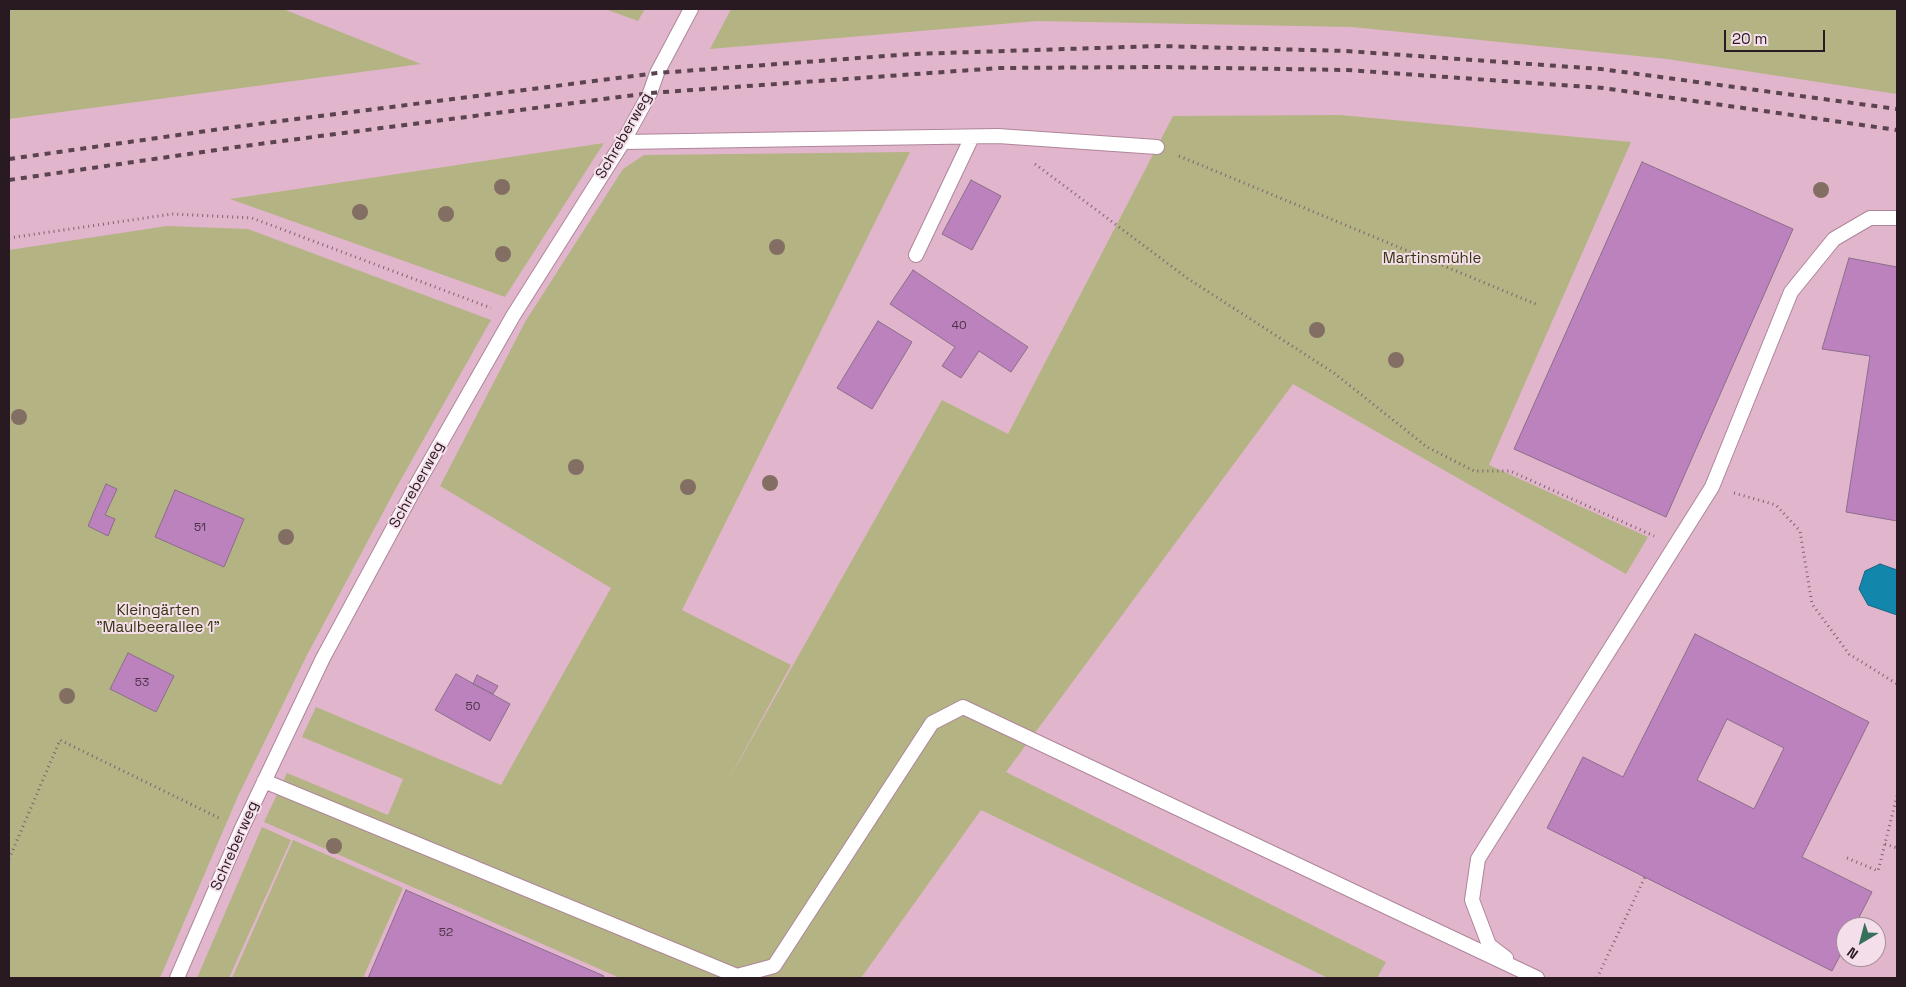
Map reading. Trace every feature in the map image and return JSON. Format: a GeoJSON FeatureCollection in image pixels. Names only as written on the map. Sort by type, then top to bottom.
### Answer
{"type":"FeatureCollection","features":[{"type":"Feature","properties":{"kind":"lane","name":"Schreberweg"},"geometry":{"type":"LineString","coordinates":[[177,978],[242,828],[332,640],[416,486],[513,316],[623,142],[650,93],[657,73],[691,9]]}},
{"type":"Feature","properties":{"kind":"lane"},"geometry":{"type":"LineString","coordinates":[[623,142],[998,136],[1157,147]]}},
{"type":"Feature","properties":{"kind":"lane"},"geometry":{"type":"LineString","coordinates":[[916,255],[972,137]]}},
{"type":"Feature","properties":{"kind":"lane"},"geometry":{"type":"LineString","coordinates":[[1522,971],[1490,945],[1472,900],[1478,859],[1712,487],[1791,292],[1834,239],[1870,218],[1897,218]]}},
{"type":"Feature","properties":{"kind":"lane"},"geometry":{"type":"LineString","coordinates":[[264,781],[737,976],[774,966],[932,723],[963,706],[1537,978]]}},
{"type":"Feature","properties":{"kind":"path"},"geometry":{"type":"LineString","coordinates":[[998,136],[1187,278],[1334,373],[1427,447],[1474,471],[1510,471],[1675,546]]}},
{"type":"Feature","properties":{"kind":"path"},"geometry":{"type":"LineString","coordinates":[[1157,147],[1538,305]]}},
{"type":"Feature","properties":{"kind":"path"},"geometry":{"type":"LineString","coordinates":[[9,238],[172,214],[252,218],[513,316]]}},
{"type":"Feature","properties":{"kind":"path"},"geometry":{"type":"LineString","coordinates":[[1712,487],[1776,505],[1800,531],[1812,604],[1849,654],[1897,684]]}},
{"type":"Feature","properties":{"kind":"path"},"geometry":{"type":"LineString","coordinates":[[9,859],[60,740],[242,828]]}},
{"type":"Feature","properties":{"kind":"path"},"geometry":{"type":"LineString","coordinates":[[1847,858],[1878,871],[1897,796]]}},
{"type":"Feature","properties":{"kind":"path"},"geometry":{"type":"LineString","coordinates":[[1885,844],[1897,848]]}},
{"type":"Feature","properties":{"kind":"path"},"geometry":{"type":"LineString","coordinates":[[1597,978],[1645,877]]}},
{"type":"Feature","properties":{"kind":"green space"},"geometry":{"type":"Polygon","coordinates":[[[9,9],[283,9],[421,64],[9,119],[9,9]]]}},
{"type":"Feature","properties":{"kind":"green space"},"geometry":{"type":"Polygon","coordinates":[[[605,9],[645,9],[638,21],[605,9]]]}},
{"type":"Feature","properties":{"kind":"green space"},"geometry":{"type":"Polygon","coordinates":[[[731,9],[1897,9],[1897,94],[1667,59],[1352,27],[1037,21],[710,49],[731,9]]]}},
{"type":"Feature","properties":{"kind":"green space","name":"Martinsmühle"},"geometry":{"type":"Polygon","coordinates":[[[1340,115],[1631,142],[1489,465],[1648,537],[1626,574],[1293,384],[1006,772],[1386,962],[1377,978],[1328,978],[981,810],[861,978],[620,978],[264,822],[287,773],[388,815],[403,779],[302,737],[316,707],[501,785],[611,588],[440,486],[525,322],[623,169],[644,155],[910,152],[682,610],[791,665],[724,788],[942,400],[1008,434],[1173,116],[1340,115]]]}},
{"type":"Feature","properties":{"kind":"green space"},"geometry":{"type":"Polygon","coordinates":[[[604,143],[505,297],[230,199],[604,143]]]}},
{"type":"Feature","properties":{"kind":"green space","name":"Kleingärten \"Maulbeerallee 1\""},"geometry":{"type":"Polygon","coordinates":[[[167,226],[248,229],[491,320],[395,490],[306,657],[238,796],[160,978],[9,978],[9,250],[167,226]]]}},
{"type":"Feature","properties":{"kind":"green space"},"geometry":{"type":"Polygon","coordinates":[[[262,827],[291,840],[229,978],[197,978],[262,827]]]}},
{"type":"Feature","properties":{"kind":"green space"},"geometry":{"type":"Polygon","coordinates":[[[293,840],[403,888],[363,978],[232,978],[293,840]]]}},
{"type":"Feature","properties":{"kind":"water"},"geometry":{"type":"Polygon","coordinates":[[[1880,564],[1897,570],[1897,615],[1868,605],[1859,589],[1865,571],[1880,564]]]}},
{"type":"Feature","properties":{"kind":"building"},"geometry":{"type":"Polygon","coordinates":[[[1642,162],[1793,229],[1666,517],[1514,449],[1642,162]]]}},
{"type":"Feature","properties":{"kind":"building"},"geometry":{"type":"Polygon","coordinates":[[[971,180],[1001,196],[972,250],[942,234],[971,180]]]}},
{"type":"Feature","properties":{"kind":"building"},"geometry":{"type":"Polygon","coordinates":[[[1849,258],[1897,267],[1897,521],[1846,512],[1870,356],[1822,349],[1849,258]]]}},
{"type":"Feature","properties":{"kind":"building"},"geometry":{"type":"Polygon","coordinates":[[[913,270],[1028,347],[1011,372],[979,351],[961,378],[942,366],[955,347],[890,304],[913,270]]]}},
{"type":"Feature","properties":{"kind":"building"},"geometry":{"type":"Polygon","coordinates":[[[878,321],[912,342],[872,409],[837,388],[878,321]]]}},
{"type":"Feature","properties":{"kind":"building"},"geometry":{"type":"Polygon","coordinates":[[[106,484],[117,489],[105,515],[115,519],[108,536],[88,526],[106,484]]]}},
{"type":"Feature","properties":{"kind":"building"},"geometry":{"type":"Polygon","coordinates":[[[175,490],[244,519],[224,567],[155,537],[175,490]]]}},
{"type":"Feature","properties":{"kind":"building"},"geometry":{"type":"Polygon","coordinates":[[[1695,634],[1869,722],[1802,857],[1872,892],[1859,917],[1836,917],[1836,963],[1832,971],[1547,828],[1583,757],[1623,777],[1695,634]],[[1727,719],[1697,780],[1754,809],[1784,748],[1727,719]]]}},
{"type":"Feature","properties":{"kind":"building"},"geometry":{"type":"Polygon","coordinates":[[[128,653],[174,676],[156,712],[110,689],[128,653]]]}},
{"type":"Feature","properties":{"kind":"building"},"geometry":{"type":"Polygon","coordinates":[[[456,674],[510,704],[490,741],[435,710],[456,674]]]}},
{"type":"Feature","properties":{"kind":"building"},"geometry":{"type":"Polygon","coordinates":[[[477,675],[498,686],[493,694],[473,684],[477,675]]]}},
{"type":"Feature","properties":{"kind":"building"},"geometry":{"type":"Polygon","coordinates":[[[406,890],[604,976],[603,978],[368,978],[406,890]]]}},
{"type":"Feature","properties":{"kind":"railway"},"geometry":{"type":"LineString","coordinates":[[9,159],[242,126],[657,73],[912,54],[1159,46],[1346,51],[1601,69],[1897,109]]}},
{"type":"Feature","properties":{"kind":"railway"},"geometry":{"type":"LineString","coordinates":[[9,180],[244,146],[650,93],[1000,68],[1159,67],[1347,70],[1603,88],[1897,130]]}}]}
